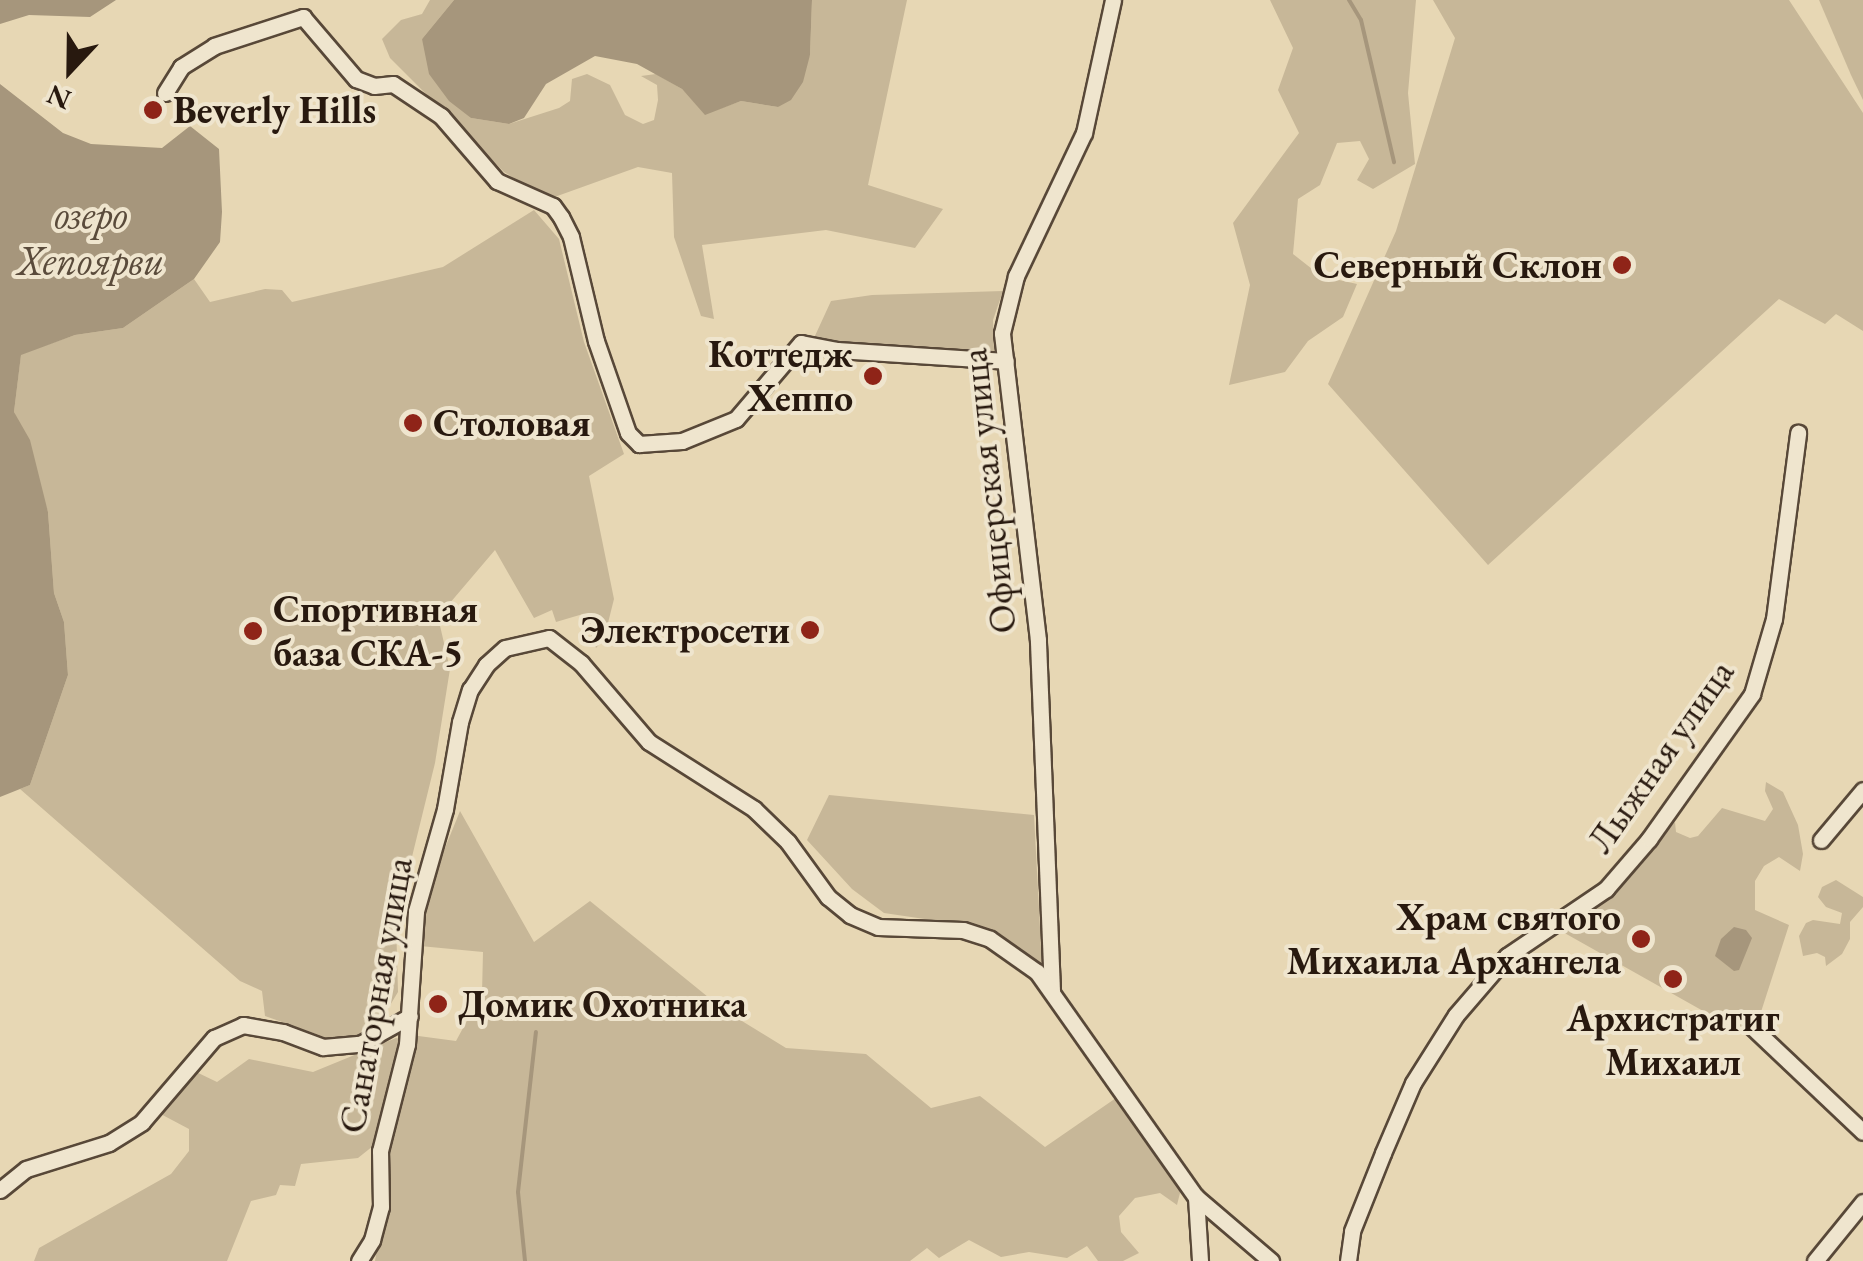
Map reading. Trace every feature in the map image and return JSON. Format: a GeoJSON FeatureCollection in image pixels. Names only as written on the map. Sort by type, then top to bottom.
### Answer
{"type":"FeatureCollection","features":[{"type":"Feature","properties":{"kind":"street","name":"Офицерская улица"},"geometry":{"type":"LineString","coordinates":[[1052,995],[1038,640],[1006,360],[1005,306],[1084,132],[1114,0]]}},
{"type":"Feature","properties":{"kind":"street"},"geometry":{"type":"LineString","coordinates":[[165,93],[181,68],[214,46],[303,17],[356,79],[374,86],[393,84],[416,97],[441,116],[497,181],[553,206],[561,216],[571,237],[596,341],[628,433],[639,444],[654,446],[713,432],[736,419],[802,343],[893,355],[1006,360]]}},
{"type":"Feature","properties":{"kind":"street","name":"Лыжная улица"},"geometry":{"type":"LineString","coordinates":[[1348,1261],[1352,1232],[1398,1118],[1456,1015],[1507,956],[1606,889],[1649,839],[1752,694],[1774,619],[1798,433]]}},
{"type":"Feature","properties":{"kind":"street","name":"Санаторная улица"},"geometry":{"type":"LineString","coordinates":[[359,1261],[378,1225],[380,1151],[410,1016],[416,911],[470,690],[505,648],[550,638],[582,662],[649,742],[754,808],[788,842],[828,897],[850,915],[878,927],[963,930],[990,940],[1037,972],[1196,1198],[1271,1261]]}},
{"type":"Feature","properties":{"kind":"street"},"geometry":{"type":"LineString","coordinates":[[1821,840],[1863,790]]}},
{"type":"Feature","properties":{"kind":"street"},"geometry":{"type":"LineString","coordinates":[[0,1190],[26,1169],[109,1143],[142,1122],[214,1038],[243,1025],[283,1032],[324,1047],[360,1044],[410,1016]]}},
{"type":"Feature","properties":{"kind":"street"},"geometry":{"type":"LineString","coordinates":[[1751,1026],[1863,1132]]}},
{"type":"Feature","properties":{"kind":"street"},"geometry":{"type":"LineString","coordinates":[[1196,1198],[1200,1261]]}},
{"type":"Feature","properties":{"kind":"street"},"geometry":{"type":"LineString","coordinates":[[1815,1261],[1863,1202]]}},
{"type":"Feature","properties":{"kind":"shaded area"},"geometry":{"type":"Polygon","coordinates":[[[430,0],[454,0],[422,39],[471,118],[509,124],[559,108],[570,101],[572,79],[587,74],[610,85],[625,115],[643,124],[654,120],[658,100],[657,85],[641,76],[656,74],[682,89],[705,114],[741,101],[778,107],[810,55],[812,0],[907,0],[868,185],[943,209],[915,248],[826,230],[702,245],[714,319],[701,316],[674,237],[672,173],[638,167],[549,199],[504,172],[390,58],[382,39],[401,20],[422,14],[430,0]]]}},
{"type":"Feature","properties":{"kind":"shaded area"},"geometry":{"type":"Polygon","coordinates":[[[1270,0],[1416,0],[1408,93],[1415,164],[1373,189],[1357,180],[1369,159],[1360,141],[1337,143],[1320,185],[1298,199],[1293,254],[1321,276],[1357,284],[1343,317],[1308,341],[1285,372],[1229,385],[1250,285],[1233,223],[1299,133],[1278,90],[1293,48],[1270,0]]]}},
{"type":"Feature","properties":{"kind":"shaded area","name":"Северный Склон"},"geometry":{"type":"Polygon","coordinates":[[[1433,0],[1789,0],[1863,113],[1863,331],[1836,314],[1825,324],[1779,299],[1488,565],[1328,384],[1396,231],[1455,38],[1433,0]]]}},
{"type":"Feature","properties":{"kind":"shaded area"},"geometry":{"type":"Polygon","coordinates":[[[1819,0],[1863,0],[1863,100],[1851,75],[1819,0]]]}},
{"type":"Feature","properties":{"kind":"shaded area","name":"Спортивная база СКА-5"},"geometry":{"type":"Polygon","coordinates":[[[534,210],[559,239],[584,342],[624,454],[589,476],[614,599],[604,639],[596,648],[583,614],[556,622],[552,610],[534,618],[495,550],[438,617],[450,669],[435,763],[396,922],[398,992],[374,1032],[336,1041],[265,1016],[262,991],[240,981],[20,789],[30,785],[68,675],[64,622],[54,593],[48,512],[14,412],[21,354],[75,335],[123,328],[194,279],[210,302],[265,289],[282,290],[292,302],[443,267],[534,210]]]}},
{"type":"Feature","properties":{"kind":"shaded area"},"geometry":{"type":"Polygon","coordinates":[[[1003,291],[993,320],[994,351],[912,349],[814,338],[831,301],[872,295],[1003,291]]]}},
{"type":"Feature","properties":{"kind":"shaded area"},"geometry":{"type":"Polygon","coordinates":[[[1766,782],[1783,792],[1798,825],[1803,854],[1800,871],[1779,857],[1764,866],[1755,881],[1755,910],[1789,925],[1760,1015],[1744,1034],[1561,931],[1594,906],[1675,822],[1676,832],[1690,838],[1698,836],[1722,808],[1765,821],[1773,809],[1765,791],[1766,782]]]}},
{"type":"Feature","properties":{"kind":"shaded area"},"geometry":{"type":"Polygon","coordinates":[[[829,795],[1034,815],[1042,965],[979,927],[884,913],[852,889],[807,840],[829,795]]]}},
{"type":"Feature","properties":{"kind":"shaded area"},"geometry":{"type":"Polygon","coordinates":[[[460,811],[534,942],[590,901],[724,1010],[786,1048],[866,1054],[931,1108],[980,1096],[1045,1147],[1116,1098],[1181,1189],[1177,1205],[1160,1193],[1135,1198],[1119,1216],[1121,1232],[1139,1253],[1123,1261],[1098,1261],[1087,1246],[1067,1258],[1029,1252],[1001,1257],[969,1240],[939,1258],[927,1248],[910,1261],[375,1261],[386,1195],[381,1166],[411,1035],[456,1041],[482,993],[483,952],[420,946],[419,912],[460,811]]]}},
{"type":"Feature","properties":{"kind":"shaded area"},"geometry":{"type":"Polygon","coordinates":[[[1836,880],[1863,897],[1863,907],[1850,922],[1850,939],[1842,954],[1826,966],[1825,957],[1817,953],[1803,956],[1799,936],[1806,923],[1813,920],[1840,924],[1842,913],[1826,907],[1818,897],[1822,887],[1836,880]]]}},
{"type":"Feature","properties":{"kind":"shaded area"},"geometry":{"type":"Polygon","coordinates":[[[396,1038],[404,1040],[378,1142],[358,1158],[301,1164],[295,1186],[280,1185],[276,1195],[251,1201],[227,1261],[34,1261],[39,1248],[171,1174],[189,1151],[189,1129],[155,1111],[190,1069],[217,1082],[249,1059],[313,1072],[396,1038]]]}},
{"type":"Feature","properties":{"kind":"water"},"geometry":{"type":"Polygon","coordinates":[[[0,0],[116,0],[90,17],[29,15],[0,24],[0,0]]]}},
{"type":"Feature","properties":{"kind":"water"},"geometry":{"type":"Polygon","coordinates":[[[454,0],[812,0],[810,55],[803,82],[791,100],[778,107],[741,101],[705,115],[682,89],[637,64],[595,56],[546,84],[524,118],[509,124],[471,118],[449,101],[429,74],[422,39],[454,0]]]}},
{"type":"Feature","properties":{"kind":"water","name":"озеро Хепоярви"},"geometry":{"type":"Polygon","coordinates":[[[0,84],[63,133],[91,144],[162,148],[190,126],[219,149],[222,212],[220,242],[194,279],[123,328],[75,335],[21,355],[14,412],[30,440],[48,512],[54,593],[64,622],[68,675],[30,785],[0,797],[0,84]]]}},
{"type":"Feature","properties":{"kind":"water"},"geometry":{"type":"Polygon","coordinates":[[[1734,927],[1746,930],[1752,938],[1739,970],[1734,971],[1715,956],[1721,939],[1734,927]]]}},
{"type":"Feature","properties":{"kind":"waterway"},"geometry":{"type":"LineString","coordinates":[[1349,0],[1361,20],[1394,162]]}},
{"type":"Feature","properties":{"kind":"waterway"},"geometry":{"type":"LineString","coordinates":[[525,1261],[518,1192],[536,1032]]}},
{"type":"Feature","properties":{"kind":"place","name":"Beverly Hills"},"geometry":{"type":"Point","coordinates":[153,110]}},
{"type":"Feature","properties":{"kind":"place","name":"Северный Склон"},"geometry":{"type":"Point","coordinates":[1622,265]}},
{"type":"Feature","properties":{"kind":"place","name":"Коттедж Хеппо"},"geometry":{"type":"Point","coordinates":[873,376]}},
{"type":"Feature","properties":{"kind":"place","name":"Столовая"},"geometry":{"type":"Point","coordinates":[413,423]}},
{"type":"Feature","properties":{"kind":"place","name":"Электросети"},"geometry":{"type":"Point","coordinates":[810,630]}},
{"type":"Feature","properties":{"kind":"place","name":"Спортивная база СКА-5"},"geometry":{"type":"Point","coordinates":[253,631]}},
{"type":"Feature","properties":{"kind":"place","name":"Храм святого Михаила Архангела"},"geometry":{"type":"Point","coordinates":[1641,939]}},
{"type":"Feature","properties":{"kind":"place","name":"Архистратиг Михаил"},"geometry":{"type":"Point","coordinates":[1673,979]}},
{"type":"Feature","properties":{"kind":"place","name":"Домик Охотника"},"geometry":{"type":"Point","coordinates":[438,1004]}}]}
